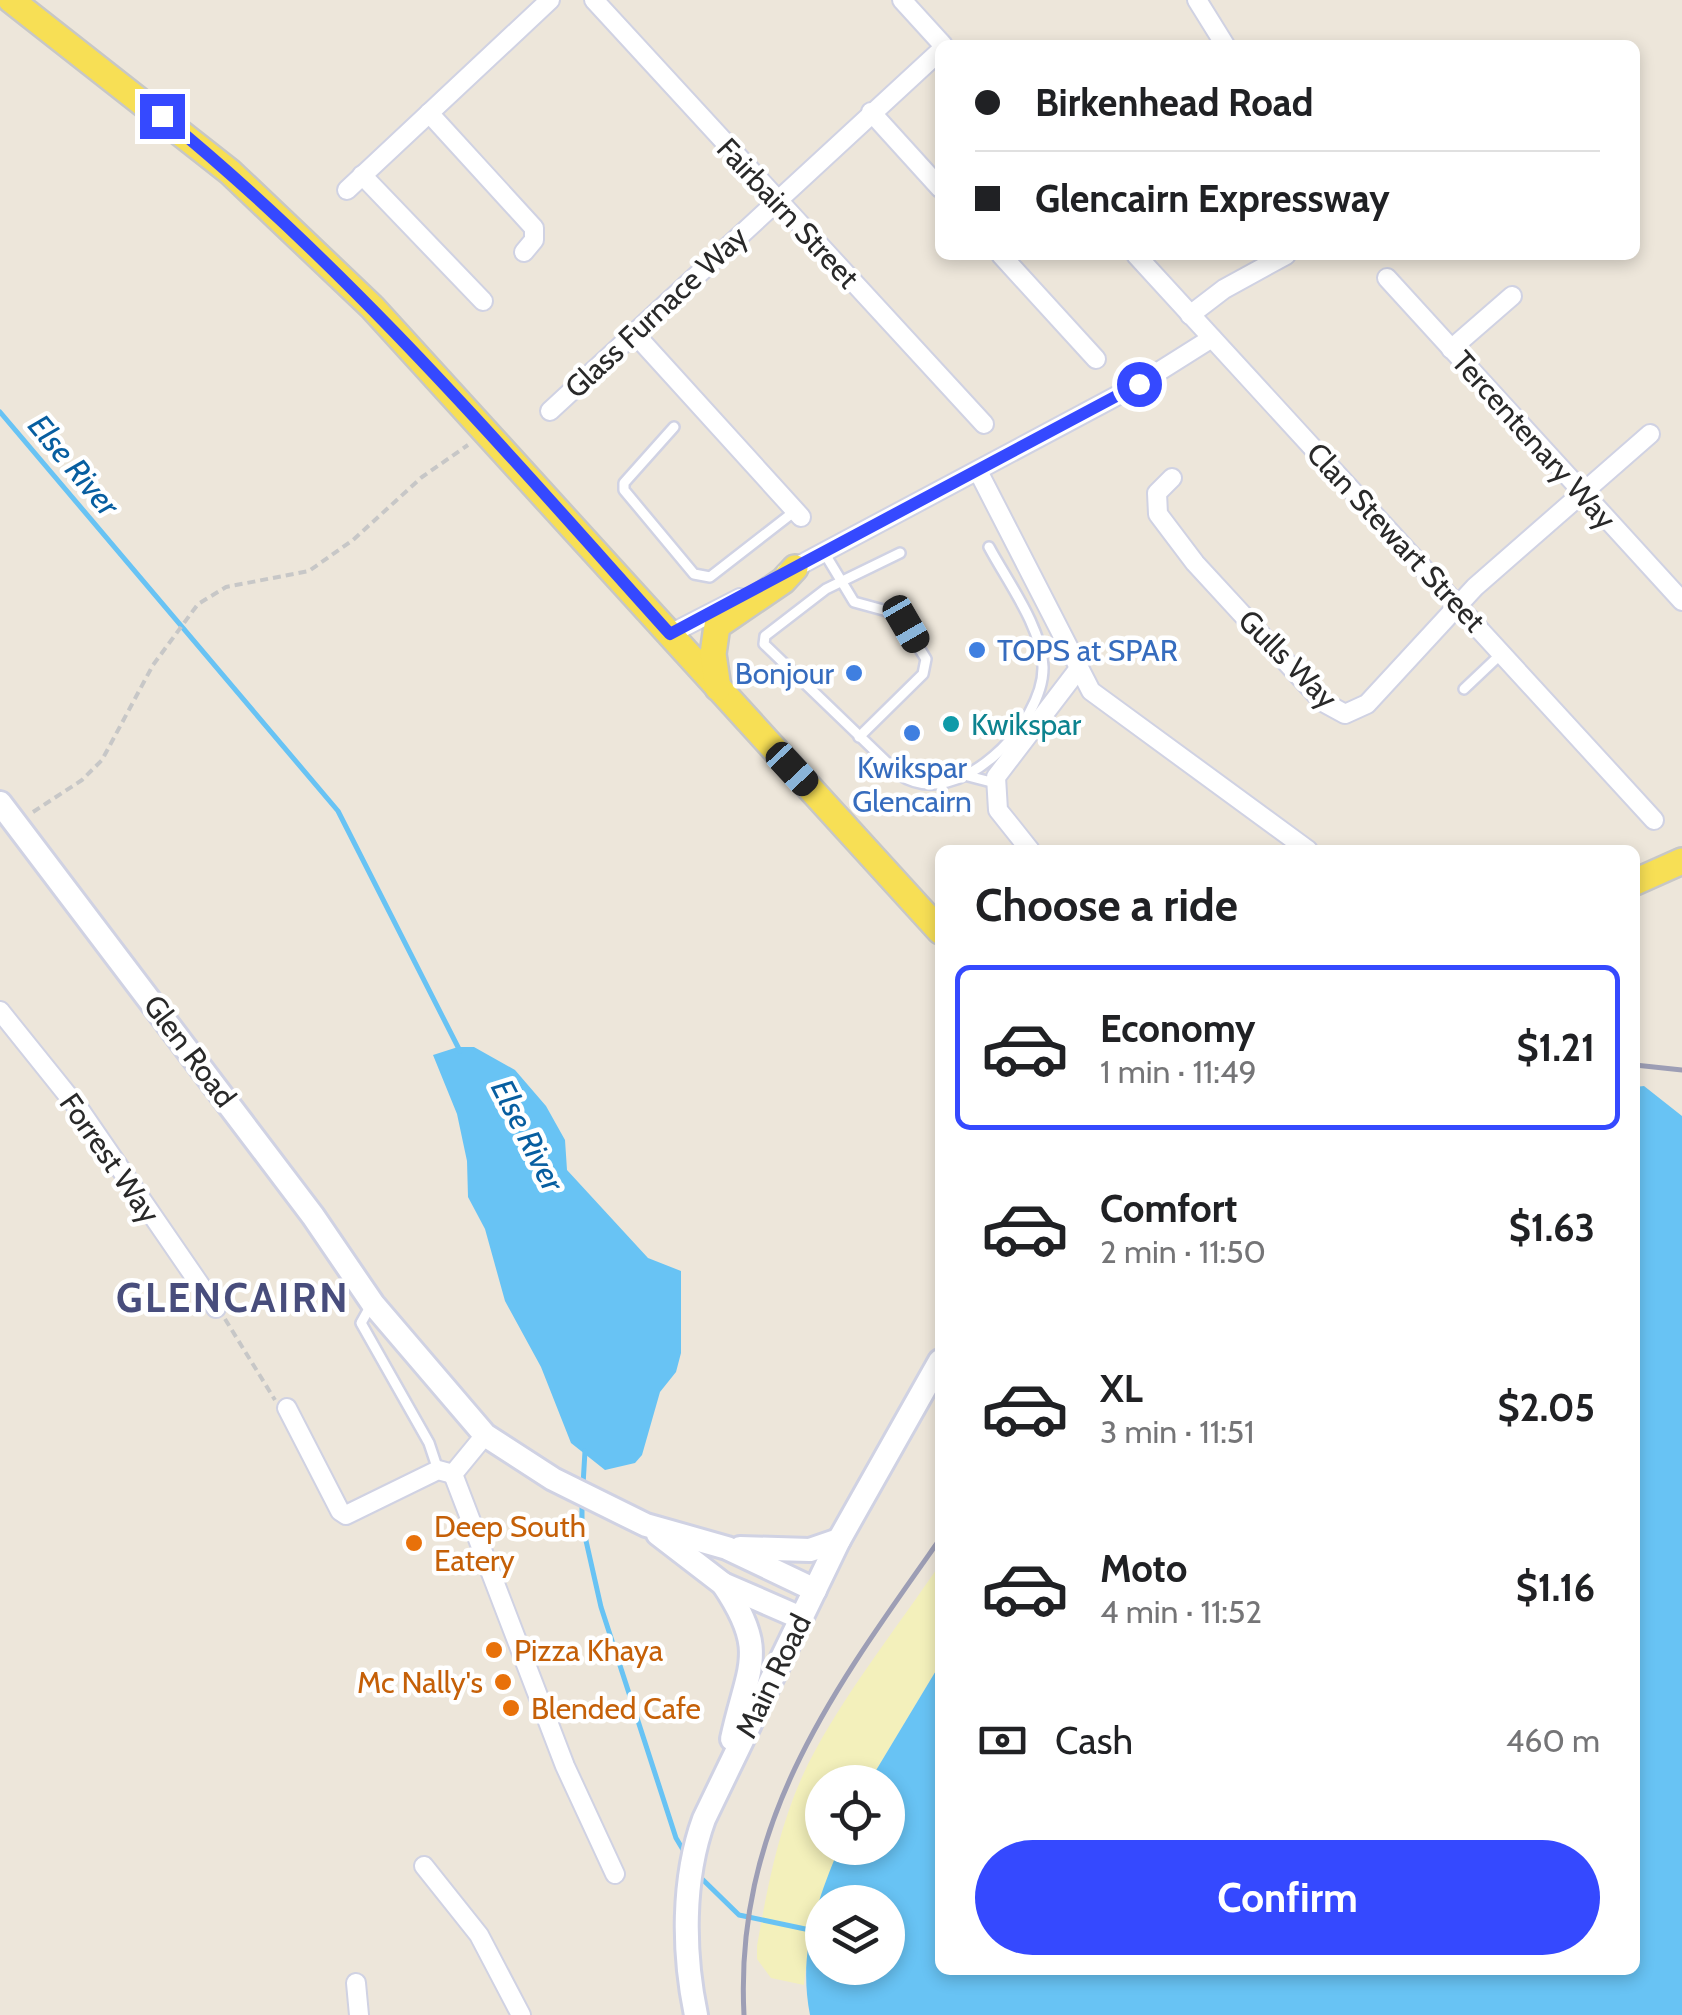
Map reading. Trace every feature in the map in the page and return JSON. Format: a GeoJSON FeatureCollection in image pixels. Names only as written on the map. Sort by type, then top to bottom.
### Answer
{"type":"FeatureCollection","features":[{"type":"Feature","properties":{"kind":"main road"},"geometry":{"type":"LineString","coordinates":[[10,0],[162,116],[282,218],[488,431],[935,926]]}},
{"type":"Feature","properties":{"kind":"main road"},"geometry":{"type":"LineString","coordinates":[[718,688],[713,654],[717,626],[783,581],[795,568]]}},
{"type":"Feature","properties":{"kind":"main road"},"geometry":{"type":"LineString","coordinates":[[1640,880],[1682,862]]}},
{"type":"Feature","properties":{"kind":"street"},"geometry":{"type":"LineString","coordinates":[[346,190],[550,0]]}},
{"type":"Feature","properties":{"kind":"street","name":"Fairbairn Street"},"geometry":{"type":"LineString","coordinates":[[594,0],[984,424]]}},
{"type":"Feature","properties":{"kind":"street"},"geometry":{"type":"LineString","coordinates":[[902,0],[935,41]]}},
{"type":"Feature","properties":{"kind":"street"},"geometry":{"type":"LineString","coordinates":[[1197,0],[1222,40]]}},
{"type":"Feature","properties":{"kind":"street","name":"Glass Furnace Way"},"geometry":{"type":"LineString","coordinates":[[550,411],[935,54]]}},
{"type":"Feature","properties":{"kind":"street"},"geometry":{"type":"LineString","coordinates":[[872,112],[935,182]]}},
{"type":"Feature","properties":{"kind":"street"},"geometry":{"type":"LineString","coordinates":[[430,113],[534,228],[534,240],[524,252]]}},
{"type":"Feature","properties":{"kind":"street"},"geometry":{"type":"LineString","coordinates":[[362,174],[483,301]]}},
{"type":"Feature","properties":{"kind":"street"},"geometry":{"type":"LineString","coordinates":[[1006,260],[1096,359]]}},
{"type":"Feature","properties":{"kind":"street","name":"Clan Stewart Street"},"geometry":{"type":"LineString","coordinates":[[1140,260],[1504,652],[1654,820]]}},
{"type":"Feature","properties":{"kind":"street"},"geometry":{"type":"LineString","coordinates":[[1190,316],[1224,290],[1277,260]]}},
{"type":"Feature","properties":{"kind":"street","name":"Tercentenary Way"},"geometry":{"type":"LineString","coordinates":[[1387,278],[1682,601]]}},
{"type":"Feature","properties":{"kind":"street"},"geometry":{"type":"LineString","coordinates":[[1451,348],[1512,296]]}},
{"type":"Feature","properties":{"kind":"street"},"geometry":{"type":"LineString","coordinates":[[634,334],[798,514]]}},
{"type":"Feature","properties":{"kind":"street"},"geometry":{"type":"LineString","coordinates":[[670,634],[1139,384],[1212,338]]}},
{"type":"Feature","properties":{"kind":"street"},"geometry":{"type":"LineString","coordinates":[[1459,605],[1580,492],[1650,434]]}},
{"type":"Feature","properties":{"kind":"street"},"geometry":{"type":"LineString","coordinates":[[978,471],[1077,670],[1107,707],[1301,845]]}},
{"type":"Feature","properties":{"kind":"street","name":"Gulls Way"},"geometry":{"type":"LineString","coordinates":[[1172,478],[1157,493],[1158,514],[1196,563],[1334,710],[1345,714],[1367,704],[1459,605]]}},
{"type":"Feature","properties":{"kind":"street"},"geometry":{"type":"LineString","coordinates":[[1026,845],[998,810],[995,783],[1077,670]]}},
{"type":"Feature","properties":{"kind":"street","name":"Glen Road"},"geometry":{"type":"LineString","coordinates":[[0,803],[7,829],[302,1201],[374,1304],[485,1434],[553,1479],[646,1525],[723,1584],[801,1618]]}},
{"type":"Feature","properties":{"kind":"street","name":"Forrest Way"},"geometry":{"type":"LineString","coordinates":[[0,1011],[82,1113],[216,1308]]}},
{"type":"Feature","properties":{"kind":"street","name":"Main Road"},"geometry":{"type":"LineString","coordinates":[[696,2015],[688,1924],[693,1858],[704,1819],[840,1540],[935,1369]]}},
{"type":"Feature","properties":{"kind":"street"},"geometry":{"type":"LineString","coordinates":[[288,1408],[340,1511],[350,1515],[445,1472],[485,1434]]}},
{"type":"Feature","properties":{"kind":"street"},"geometry":{"type":"LineString","coordinates":[[445,1472],[565,1766],[615,1874]]}},
{"type":"Feature","properties":{"kind":"street","name":"Glen Road"},"geometry":{"type":"LineString","coordinates":[[646,1525],[727,1548],[815,1590]]}},
{"type":"Feature","properties":{"kind":"street"},"geometry":{"type":"LineString","coordinates":[[727,1548],[810,1550],[840,1540]]}},
{"type":"Feature","properties":{"kind":"street"},"geometry":{"type":"LineString","coordinates":[[720,1782],[753,1646],[751,1628],[723,1584]]}},
{"type":"Feature","properties":{"kind":"street"},"geometry":{"type":"LineString","coordinates":[[424,1866],[479,1935],[521,2015]]}},
{"type":"Feature","properties":{"kind":"street"},"geometry":{"type":"LineString","coordinates":[[356,1983],[360,2015]]}},
{"type":"Feature","properties":{"kind":"lane"},"geometry":{"type":"LineString","coordinates":[[674,427],[624,483],[624,490],[694,574],[710,578],[798,514]]}},
{"type":"Feature","properties":{"kind":"lane"},"geometry":{"type":"LineString","coordinates":[[900,553],[841,582],[765,636],[764,644],[859,737],[913,783],[936,786],[968,776],[1026,718],[1038,701],[1042,685],[1038,644],[989,547]]}},
{"type":"Feature","properties":{"kind":"lane"},"geometry":{"type":"LineString","coordinates":[[825,554],[854,602],[898,614],[926,659],[923,674],[859,737]]}},
{"type":"Feature","properties":{"kind":"lane"},"geometry":{"type":"LineString","coordinates":[[1464,690],[1504,652]]}},
{"type":"Feature","properties":{"kind":"lane"},"geometry":{"type":"LineString","coordinates":[[968,776],[995,783]]}},
{"type":"Feature","properties":{"kind":"lane"},"geometry":{"type":"LineString","coordinates":[[374,1304],[361,1316],[360,1323],[445,1472]]}},
{"type":"Feature","properties":{"kind":"path"},"geometry":{"type":"LineString","coordinates":[[7,829],[82,780],[102,760],[153,664],[198,604],[226,587],[309,571],[353,540],[422,477],[488,431]]}},
{"type":"Feature","properties":{"kind":"path"},"geometry":{"type":"LineString","coordinates":[[216,1308],[267,1392]]}},
{"type":"Feature","properties":{"kind":"sand"},"geometry":{"type":"Polygon","coordinates":[[[935,1571],[935,1672],[879,1765],[808,1765],[935,1571]]]}},
{"type":"Feature","properties":{"kind":"sand"},"geometry":{"type":"Polygon","coordinates":[[[804,1772],[805,1865],[833,1865],[826,1885],[805,1885],[804,1985],[771,1978],[757,1959],[757,1946],[772,1870],[804,1772]]]}},
{"type":"Feature","properties":{"kind":"water"},"geometry":{"type":"Polygon","coordinates":[[[458,1047],[474,1047],[515,1070],[546,1106],[565,1140],[567,1170],[648,1258],[681,1271],[681,1353],[676,1372],[660,1392],[642,1455],[635,1463],[605,1470],[571,1443],[541,1367],[505,1301],[485,1229],[468,1197],[467,1161],[457,1114],[433,1055],[458,1047]]]}},
{"type":"Feature","properties":{"kind":"water"},"geometry":{"type":"Polygon","coordinates":[[[1640,1086],[1682,1116],[1682,2015],[810,2015],[807,1985],[905,1985],[905,1885],[825,1885],[832,1865],[905,1865],[905,1765],[879,1765],[935,1672],[935,1975],[1640,1975],[1640,1086]]]}},
{"type":"Feature","properties":{"kind":"waterway","name":"Else River"},"geometry":{"type":"LineString","coordinates":[[0,412],[338,811],[460,1051]]}},
{"type":"Feature","properties":{"kind":"waterway","name":"Else River"},"geometry":{"type":"LineString","coordinates":[[583,1485],[585,1451]]}},
{"type":"Feature","properties":{"kind":"waterway","name":"Else River"},"geometry":{"type":"LineString","coordinates":[[582,1501],[582,1523],[601,1607],[676,1838],[685,1853]]}},
{"type":"Feature","properties":{"kind":"waterway","name":"Else River"},"geometry":{"type":"LineString","coordinates":[[698,1875],[739,1915],[805,1929]]}},
{"type":"Feature","properties":{"kind":"railway"},"geometry":{"type":"LineString","coordinates":[[1640,1066],[1682,1070]]}},
{"type":"Feature","properties":{"kind":"railway"},"geometry":{"type":"LineString","coordinates":[[744,2015],[745,1945],[756,1880],[774,1819],[829,1705],[935,1546]]}},
{"type":"Feature","properties":{"kind":"place","name":"TOPS at SPAR"},"geometry":{"type":"Point","coordinates":[977,650]}},
{"type":"Feature","properties":{"kind":"place","name":"Bonjour"},"geometry":{"type":"Point","coordinates":[854,673]}},
{"type":"Feature","properties":{"kind":"place","name":"Kwikspar"},"geometry":{"type":"Point","coordinates":[951,724]}},
{"type":"Feature","properties":{"kind":"place","name":"Kwikspar Glencairn"},"geometry":{"type":"Point","coordinates":[912,733]}},
{"type":"Feature","properties":{"kind":"place","name":"Deep South Eatery"},"geometry":{"type":"Point","coordinates":[414,1543]}},
{"type":"Feature","properties":{"kind":"place","name":"Pizza Khaya"},"geometry":{"type":"Point","coordinates":[494,1650]}},
{"type":"Feature","properties":{"kind":"place","name":"Mc Nally's"},"geometry":{"type":"Point","coordinates":[503,1682]}},
{"type":"Feature","properties":{"kind":"place","name":"Blended Cafe"},"geometry":{"type":"Point","coordinates":[511,1708]}},
{"type":"Feature","properties":{"kind":"district","name":"GLENCAIRN"},"geometry":{"type":"Point","coordinates":[233,1297]}},
{"type":"Feature","properties":{"kind":"route"},"geometry":{"type":"LineString","coordinates":[[162,116],[282,218],[372,306],[670,634],[1139,384]]}}]}
